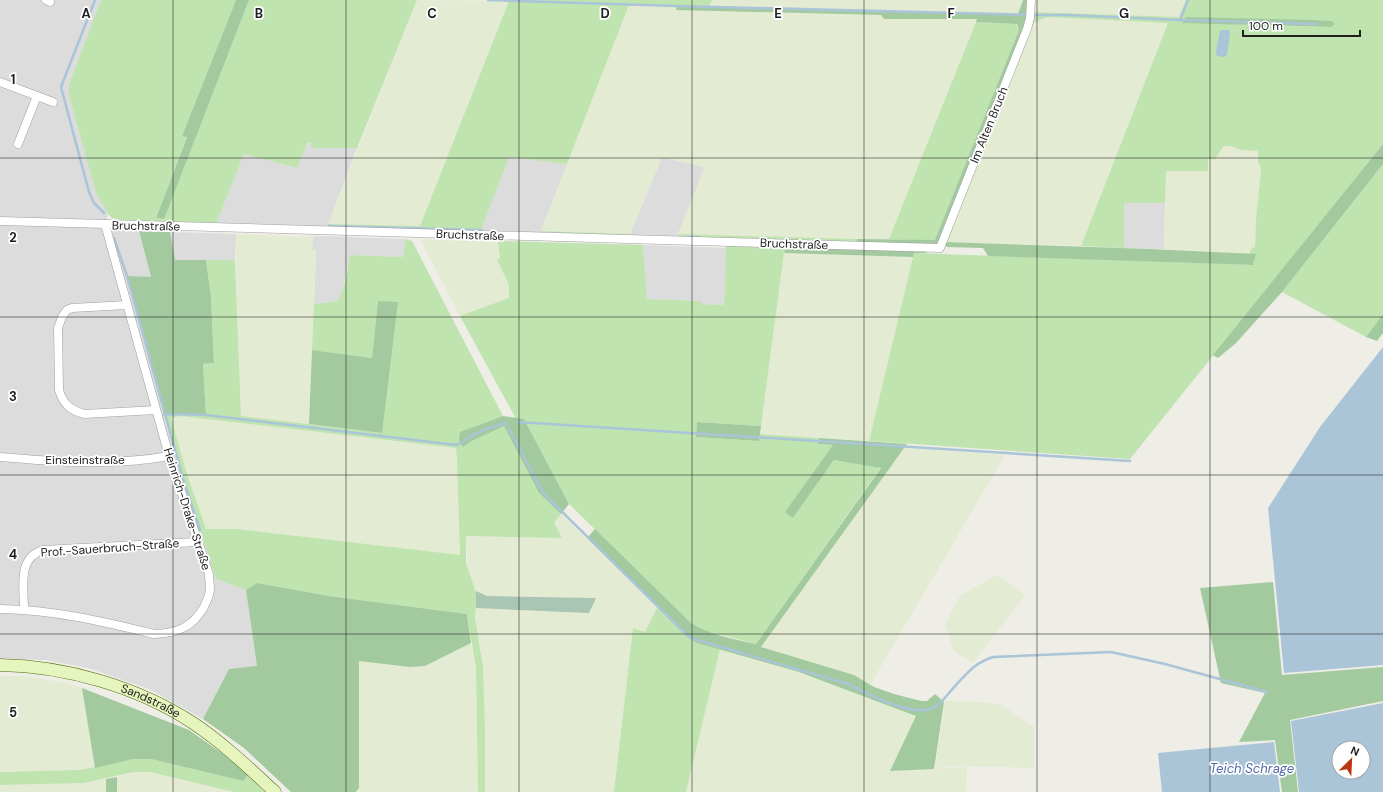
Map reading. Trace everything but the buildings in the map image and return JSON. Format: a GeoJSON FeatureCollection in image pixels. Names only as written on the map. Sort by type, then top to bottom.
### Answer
{"type":"FeatureCollection","features":[{"type":"Feature","properties":{"kind":"main road","name":"Sandstraße"},"geometry":{"type":"LineString","coordinates":[[0,664],[22,665],[69,672],[98,680],[144,697],[171,710],[205,732],[245,764],[275,792]]}},
{"type":"Feature","properties":{"kind":"street","name":"Im Alten Bruch"},"geometry":{"type":"LineString","coordinates":[[940,248],[1027,29],[1031,15],[1031,0]]}},
{"type":"Feature","properties":{"kind":"street"},"geometry":{"type":"LineString","coordinates":[[0,82],[53,102]]}},
{"type":"Feature","properties":{"kind":"street"},"geometry":{"type":"LineString","coordinates":[[18,144],[37,96]]}},
{"type":"Feature","properties":{"kind":"street","name":"Bruchstraße"},"geometry":{"type":"LineString","coordinates":[[0,221],[940,248]]}},
{"type":"Feature","properties":{"kind":"street","name":"Heinrich-Drake-Straße"},"geometry":{"type":"LineString","coordinates":[[0,609],[24,609],[57,613],[154,634],[168,633],[182,629],[193,622],[200,614],[210,590],[208,574],[169,456],[105,224]]}},
{"type":"Feature","properties":{"kind":"street"},"geometry":{"type":"LineString","coordinates":[[127,305],[72,308],[67,310],[62,317],[58,328],[59,390],[62,399],[67,406],[84,414],[156,410]]}},
{"type":"Feature","properties":{"kind":"street","name":"Einsteinstraße"},"geometry":{"type":"LineString","coordinates":[[0,457],[102,462],[152,459],[169,456]]}},
{"type":"Feature","properties":{"kind":"street","name":"Prof.-Sauerbruch-Straße"},"geometry":{"type":"LineString","coordinates":[[24,609],[24,569],[30,557],[37,552],[43,550],[198,542]]}},
{"type":"Feature","properties":{"kind":"shaded area"},"geometry":{"type":"Polygon","coordinates":[[[0,0],[101,0],[69,84],[69,96],[96,192],[108,214],[105,224],[139,225],[139,231],[151,278],[127,277],[182,475],[216,579],[246,590],[257,666],[229,669],[203,719],[149,689],[88,668],[46,660],[0,659],[0,0]]]}},
{"type":"Feature","properties":{"kind":"shaded area"},"geometry":{"type":"Polygon","coordinates":[[[308,142],[316,148],[357,148],[327,227],[216,224],[244,154],[297,168],[308,142]]]}},
{"type":"Feature","properties":{"kind":"shaded area"},"geometry":{"type":"Polygon","coordinates":[[[509,156],[567,164],[541,234],[482,232],[482,228],[509,156]]]}},
{"type":"Feature","properties":{"kind":"shaded area"},"geometry":{"type":"Polygon","coordinates":[[[662,157],[705,167],[678,234],[678,239],[629,237],[662,157]]]}},
{"type":"Feature","properties":{"kind":"shaded area"},"geometry":{"type":"Polygon","coordinates":[[[1124,203],[1165,203],[1164,249],[1124,248],[1124,203]]]}},
{"type":"Feature","properties":{"kind":"shaded area"},"geometry":{"type":"Polygon","coordinates":[[[170,232],[236,234],[235,260],[174,260],[170,232]]]}},
{"type":"Feature","properties":{"kind":"shaded area"},"geometry":{"type":"Polygon","coordinates":[[[313,237],[405,239],[403,257],[350,255],[343,288],[337,301],[314,304],[316,251],[312,250],[313,237]]]}},
{"type":"Feature","properties":{"kind":"shaded area"},"geometry":{"type":"Polygon","coordinates":[[[643,245],[726,248],[724,305],[700,304],[700,301],[647,299],[643,245]]]}},
{"type":"Feature","properties":{"kind":"green space"},"geometry":{"type":"Polygon","coordinates":[[[101,0],[236,0],[182,136],[187,136],[156,218],[163,219],[249,0],[417,0],[357,148],[316,148],[310,146],[311,143],[308,142],[297,168],[244,154],[216,224],[121,220],[112,218],[108,214],[96,193],[69,96],[69,84],[101,0]]]}},
{"type":"Feature","properties":{"kind":"green space"},"geometry":{"type":"Polygon","coordinates":[[[236,0],[249,0],[164,219],[156,218],[187,137],[182,136],[236,0]]]}},
{"type":"Feature","properties":{"kind":"green space"},"geometry":{"type":"Polygon","coordinates":[[[417,0],[509,1],[420,226],[328,224],[417,0]]]}},
{"type":"Feature","properties":{"kind":"green space"},"geometry":{"type":"Polygon","coordinates":[[[488,0],[712,0],[709,7],[629,5],[567,164],[509,157],[482,228],[482,232],[327,227],[328,224],[420,226],[509,1],[488,0]]]}},
{"type":"Feature","properties":{"kind":"green space"},"geometry":{"type":"Polygon","coordinates":[[[712,0],[1023,0],[1018,14],[709,7],[712,0]]]}},
{"type":"Feature","properties":{"kind":"green space"},"geometry":{"type":"Polygon","coordinates":[[[1023,0],[1029,0],[1028,20],[939,243],[935,246],[928,246],[926,253],[914,253],[913,257],[784,253],[787,246],[854,248],[857,239],[935,240],[1019,30],[1017,24],[976,22],[977,19],[884,19],[881,15],[676,10],[677,6],[1018,14],[1023,0]]]}},
{"type":"Feature","properties":{"kind":"green space"},"geometry":{"type":"Polygon","coordinates":[[[1033,0],[1186,0],[1180,17],[1033,12],[1033,0]]]}},
{"type":"Feature","properties":{"kind":"green space"},"geometry":{"type":"Polygon","coordinates":[[[1186,0],[1383,0],[1383,144],[1130,459],[869,441],[914,253],[1253,265],[1255,254],[1249,254],[1252,248],[1255,247],[1256,218],[1261,171],[1258,163],[1258,151],[1241,150],[1231,146],[1224,146],[1215,159],[1208,159],[1208,171],[1166,171],[1165,203],[1124,203],[1124,248],[1081,246],[1168,23],[1047,17],[1031,24],[1033,12],[1179,17],[1186,0]],[[1314,20],[1236,25],[1331,27],[1335,24],[1332,21],[1314,20]]]}},
{"type":"Feature","properties":{"kind":"green space"},"geometry":{"type":"Polygon","coordinates":[[[629,5],[677,6],[676,10],[881,15],[884,19],[977,19],[889,240],[678,234],[705,167],[662,157],[630,234],[541,231],[629,5]]]}},
{"type":"Feature","properties":{"kind":"green space"},"geometry":{"type":"Polygon","coordinates":[[[1047,17],[1168,23],[1081,246],[945,242],[1031,24],[1047,17]]]}},
{"type":"Feature","properties":{"kind":"green space"},"geometry":{"type":"Polygon","coordinates":[[[1186,17],[1314,20],[1332,21],[1335,24],[1331,27],[1182,23],[1186,17]]]}},
{"type":"Feature","properties":{"kind":"green space"},"geometry":{"type":"Polygon","coordinates":[[[976,22],[1016,24],[1019,30],[935,241],[889,239],[976,22]]]}},
{"type":"Feature","properties":{"kind":"green space"},"geometry":{"type":"Polygon","coordinates":[[[1383,144],[1383,164],[1282,292],[1236,343],[1218,358],[1213,355],[1383,144]]]}},
{"type":"Feature","properties":{"kind":"green space"},"geometry":{"type":"Polygon","coordinates":[[[1225,146],[1231,146],[1241,150],[1258,151],[1257,159],[1261,171],[1256,218],[1255,247],[1252,248],[1249,254],[1164,249],[1166,171],[1208,171],[1208,158],[1215,158],[1225,146]]]}},
{"type":"Feature","properties":{"kind":"green space"},"geometry":{"type":"Polygon","coordinates":[[[1383,164],[1383,314],[1366,337],[1282,292],[1383,164]]]}},
{"type":"Feature","properties":{"kind":"green space"},"geometry":{"type":"Polygon","coordinates":[[[139,231],[170,232],[175,260],[206,260],[211,297],[214,363],[203,364],[206,415],[164,415],[127,276],[151,277],[139,231]]]}},
{"type":"Feature","properties":{"kind":"green space"},"geometry":{"type":"Polygon","coordinates":[[[541,231],[630,234],[629,237],[541,234],[541,231]]]}},
{"type":"Feature","properties":{"kind":"green space"},"geometry":{"type":"Polygon","coordinates":[[[236,234],[313,237],[312,250],[316,250],[309,424],[241,416],[236,234]]]}},
{"type":"Feature","properties":{"kind":"green space"},"geometry":{"type":"Polygon","coordinates":[[[678,234],[857,239],[856,244],[678,239],[678,234]]]}},
{"type":"Feature","properties":{"kind":"green space"},"geometry":{"type":"Polygon","coordinates":[[[405,239],[412,241],[503,416],[473,427],[463,447],[472,441],[504,426],[539,493],[561,514],[554,523],[562,538],[466,536],[466,563],[477,595],[475,618],[483,667],[485,792],[478,792],[476,668],[467,614],[329,596],[257,583],[246,590],[216,579],[164,415],[206,415],[203,364],[214,363],[211,297],[206,260],[235,260],[241,416],[382,433],[378,301],[372,358],[312,350],[314,304],[337,301],[344,285],[350,255],[403,257],[405,239]],[[180,416],[171,418],[187,474],[206,529],[237,529],[460,555],[456,448],[180,416]]]}},
{"type":"Feature","properties":{"kind":"green space"},"geometry":{"type":"Polygon","coordinates":[[[422,239],[498,241],[500,258],[497,261],[509,285],[509,298],[460,316],[421,241],[422,239]]]}},
{"type":"Feature","properties":{"kind":"green space"},"geometry":{"type":"Polygon","coordinates":[[[498,241],[643,245],[647,299],[701,301],[701,304],[724,305],[726,245],[787,246],[784,253],[761,426],[697,422],[696,437],[759,441],[760,434],[819,438],[818,444],[833,445],[786,512],[793,518],[834,460],[881,467],[756,644],[706,631],[690,622],[569,504],[524,419],[516,419],[460,316],[509,298],[509,285],[497,260],[500,258],[498,241]]]}},
{"type":"Feature","properties":{"kind":"green space"},"geometry":{"type":"Polygon","coordinates":[[[945,242],[1256,254],[1253,265],[988,256],[983,248],[947,247],[945,242]]]}},
{"type":"Feature","properties":{"kind":"green space"},"geometry":{"type":"Polygon","coordinates":[[[784,253],[913,257],[869,441],[760,434],[784,253]]]}},
{"type":"Feature","properties":{"kind":"green space"},"geometry":{"type":"Polygon","coordinates":[[[378,301],[398,302],[382,433],[309,424],[312,350],[372,358],[378,301]]]}},
{"type":"Feature","properties":{"kind":"green space"},"geometry":{"type":"Polygon","coordinates":[[[1383,314],[1383,333],[1377,341],[1366,337],[1383,314]]]}},
{"type":"Feature","properties":{"kind":"green space"},"geometry":{"type":"Polygon","coordinates":[[[180,416],[456,448],[460,556],[237,529],[205,529],[171,418],[180,416]]]}},
{"type":"Feature","properties":{"kind":"green space"},"geometry":{"type":"Polygon","coordinates":[[[503,416],[524,419],[569,504],[561,514],[539,493],[504,426],[472,441],[463,447],[459,441],[460,432],[503,416]]]}},
{"type":"Feature","properties":{"kind":"green space"},"geometry":{"type":"Polygon","coordinates":[[[697,422],[761,426],[759,441],[696,437],[697,422]]]}},
{"type":"Feature","properties":{"kind":"green space"},"geometry":{"type":"Polygon","coordinates":[[[819,438],[907,444],[761,647],[854,675],[874,687],[894,694],[921,701],[927,701],[935,694],[944,702],[934,769],[890,771],[916,716],[799,672],[697,643],[687,637],[587,538],[595,529],[690,622],[713,633],[756,644],[881,468],[834,460],[793,518],[785,512],[833,445],[818,444],[819,438]]]}},
{"type":"Feature","properties":{"kind":"green space"},"geometry":{"type":"Polygon","coordinates":[[[904,448],[1005,455],[870,685],[854,675],[760,647],[904,448]]]}},
{"type":"Feature","properties":{"kind":"green space"},"geometry":{"type":"Polygon","coordinates":[[[561,514],[657,608],[645,632],[633,628],[614,792],[485,792],[483,667],[475,618],[476,608],[505,609],[595,598],[487,596],[476,591],[468,568],[466,536],[562,538],[554,523],[561,514]]]}},
{"type":"Feature","properties":{"kind":"green space"},"geometry":{"type":"Polygon","coordinates":[[[997,575],[1025,595],[973,663],[954,651],[945,625],[960,596],[997,575]]]}},
{"type":"Feature","properties":{"kind":"green space"},"geometry":{"type":"Polygon","coordinates":[[[1273,582],[1282,675],[1383,667],[1383,701],[1290,720],[1298,792],[1282,792],[1275,740],[1239,742],[1265,693],[1221,683],[1200,588],[1273,582]]]}},
{"type":"Feature","properties":{"kind":"green space"},"geometry":{"type":"Polygon","coordinates":[[[257,583],[329,596],[467,614],[471,643],[425,666],[410,667],[359,661],[359,788],[356,792],[291,792],[244,748],[203,719],[229,669],[257,666],[246,590],[257,583]]]}},
{"type":"Feature","properties":{"kind":"green space"},"geometry":{"type":"Polygon","coordinates":[[[476,591],[487,596],[596,598],[589,613],[476,608],[476,591]]]}},
{"type":"Feature","properties":{"kind":"green space"},"geometry":{"type":"Polygon","coordinates":[[[657,608],[687,637],[697,643],[720,649],[686,792],[614,792],[633,628],[645,632],[657,608]]]}},
{"type":"Feature","properties":{"kind":"green space"},"geometry":{"type":"Polygon","coordinates":[[[471,643],[476,668],[478,792],[359,792],[359,661],[410,667],[425,666],[471,643]]]}},
{"type":"Feature","properties":{"kind":"green space"},"geometry":{"type":"Polygon","coordinates":[[[720,649],[799,672],[917,716],[890,771],[967,767],[966,792],[686,792],[720,649]]]}},
{"type":"Feature","properties":{"kind":"green space"},"geometry":{"type":"Polygon","coordinates":[[[0,676],[22,676],[67,683],[82,688],[95,768],[81,770],[0,772],[0,676]]]}},
{"type":"Feature","properties":{"kind":"green space"},"geometry":{"type":"Polygon","coordinates":[[[82,688],[189,730],[227,757],[248,775],[243,781],[151,759],[133,759],[95,768],[82,688]]]}},
{"type":"Feature","properties":{"kind":"green space"},"geometry":{"type":"Polygon","coordinates":[[[945,701],[970,701],[1002,705],[1034,727],[1034,768],[966,766],[935,768],[945,701]]]}},
{"type":"Feature","properties":{"kind":"green space"},"geometry":{"type":"Polygon","coordinates":[[[133,759],[151,759],[243,781],[248,775],[265,792],[234,792],[150,772],[134,772],[84,783],[0,785],[0,772],[81,770],[133,759]]]}},
{"type":"Feature","properties":{"kind":"green space"},"geometry":{"type":"Polygon","coordinates":[[[134,772],[150,772],[234,792],[117,792],[117,777],[134,772]]]}},
{"type":"Feature","properties":{"kind":"green space"},"geometry":{"type":"Polygon","coordinates":[[[117,777],[117,792],[106,792],[106,779],[117,777]]]}},
{"type":"Feature","properties":{"kind":"green space"},"geometry":{"type":"Polygon","coordinates":[[[106,779],[106,792],[0,792],[0,785],[84,783],[106,779]]]}},
{"type":"Feature","properties":{"kind":"water"},"geometry":{"type":"Polygon","coordinates":[[[1229,30],[1230,33],[1227,55],[1224,57],[1217,56],[1216,52],[1220,31],[1229,30]]]}},
{"type":"Feature","properties":{"kind":"water"},"geometry":{"type":"Polygon","coordinates":[[[1383,347],[1383,665],[1284,673],[1268,508],[1320,427],[1383,347]]]}},
{"type":"Feature","properties":{"kind":"water"},"geometry":{"type":"Polygon","coordinates":[[[1383,703],[1383,792],[1299,792],[1291,721],[1383,703]]]}},
{"type":"Feature","properties":{"kind":"water","name":"Teich Schrage"},"geometry":{"type":"Polygon","coordinates":[[[1274,742],[1280,792],[1162,792],[1158,753],[1274,742]]]}},
{"type":"Feature","properties":{"kind":"waterway"},"geometry":{"type":"LineString","coordinates":[[95,0],[61,87],[89,192],[94,203],[104,213]]}},
{"type":"Feature","properties":{"kind":"waterway"},"geometry":{"type":"LineString","coordinates":[[488,0],[1068,15],[1317,24]]}},
{"type":"Feature","properties":{"kind":"waterway"},"geometry":{"type":"LineString","coordinates":[[1180,20],[1188,0]]}},
{"type":"Feature","properties":{"kind":"waterway"},"geometry":{"type":"LineString","coordinates":[[329,226],[480,230]]}},
{"type":"Feature","properties":{"kind":"waterway"},"geometry":{"type":"LineString","coordinates":[[687,237],[698,237]]}},
{"type":"Feature","properties":{"kind":"waterway"},"geometry":{"type":"LineString","coordinates":[[114,238],[127,276],[182,475],[200,530]]}},
{"type":"Feature","properties":{"kind":"waterway"},"geometry":{"type":"LineString","coordinates":[[164,415],[206,415],[456,445],[483,430],[505,423],[507,425]]}},
{"type":"Feature","properties":{"kind":"waterway"},"geometry":{"type":"LineString","coordinates":[[518,422],[1130,461]]}},
{"type":"Feature","properties":{"kind":"waterway"},"geometry":{"type":"LineString","coordinates":[[509,429],[543,493],[688,636],[697,640],[848,684],[891,704],[915,710],[926,710],[935,707],[973,668],[981,662],[993,657],[1111,652],[1165,664],[1267,692]]}}]}
